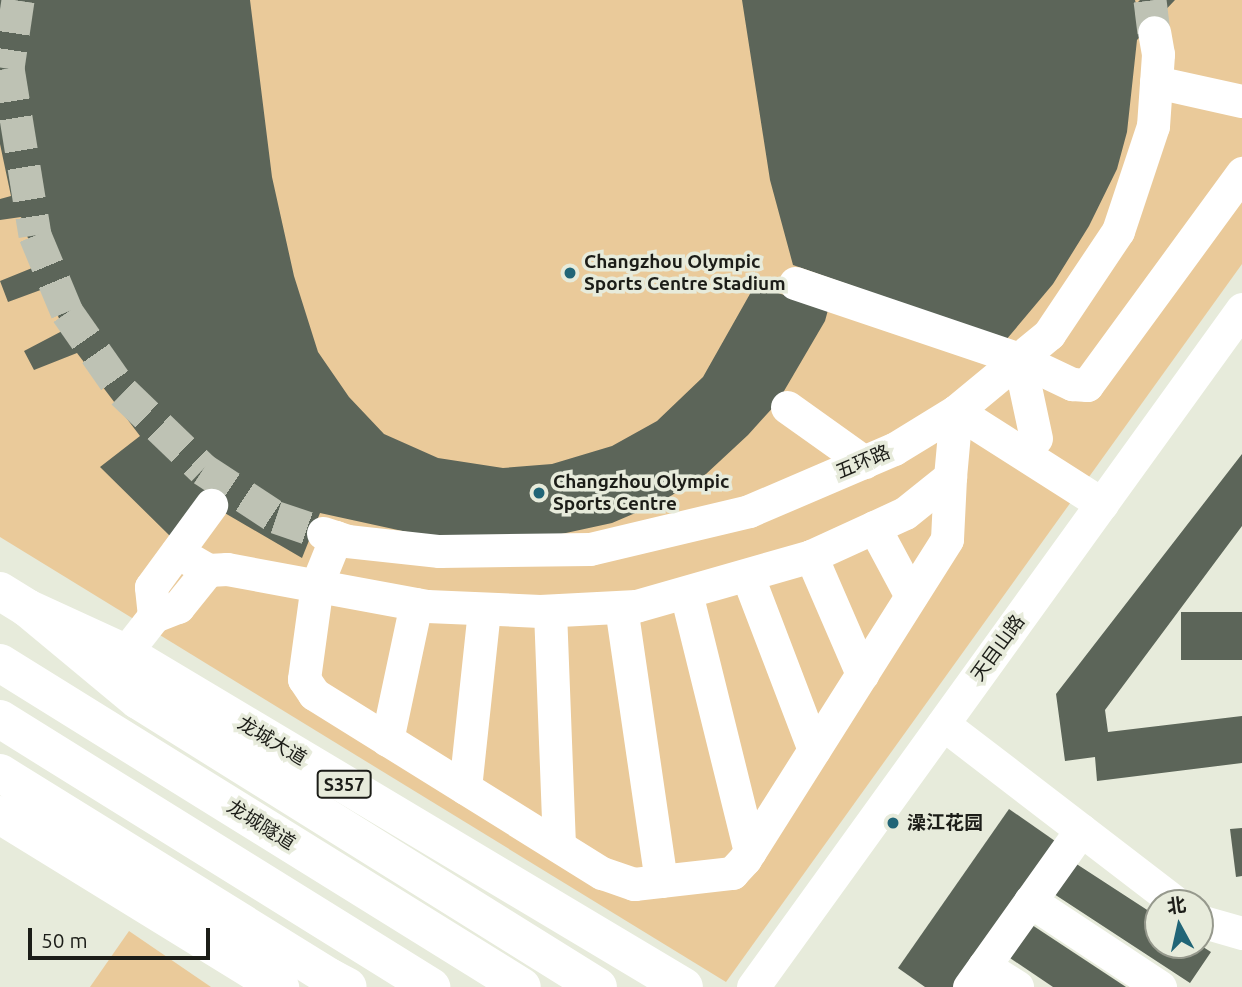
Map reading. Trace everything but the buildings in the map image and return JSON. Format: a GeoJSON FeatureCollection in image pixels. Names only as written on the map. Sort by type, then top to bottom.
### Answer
{"type":"FeatureCollection","features":[{"type":"Feature","properties":{"kind":"main road","name":"龙城大道"},"geometry":{"type":"LineString","coordinates":[[13,599],[125,653],[684,987]]}},
{"type":"Feature","properties":{"kind":"main road"},"geometry":{"type":"LineString","coordinates":[[13,599],[138,700],[598,987]]}},
{"type":"Feature","properties":{"kind":"main road","name":"龙城隧道"},"geometry":{"type":"LineString","coordinates":[[0,663],[522,987]]}},
{"type":"Feature","properties":{"kind":"main road"},"geometry":{"type":"LineString","coordinates":[[0,719],[431,987]]}},
{"type":"Feature","properties":{"kind":"main road"},"geometry":{"type":"LineString","coordinates":[[0,773],[340,984]]}},
{"type":"Feature","properties":{"kind":"main road"},"geometry":{"type":"LineString","coordinates":[[0,815],[280,987]]}},
{"type":"Feature","properties":{"kind":"street","name":"五环路"},"geometry":{"type":"LineString","coordinates":[[317,584],[329,535],[439,551],[590,549],[749,511],[864,462],[964,404],[1049,334],[1118,231],[1153,125],[1156,82],[1154,32]]}},
{"type":"Feature","properties":{"kind":"street"},"geometry":{"type":"LineString","coordinates":[[1156,82],[1242,101]]}},
{"type":"Feature","properties":{"kind":"street"},"geometry":{"type":"LineString","coordinates":[[795,282],[1019,359],[1072,384],[1087,385],[1242,173]]}},
{"type":"Feature","properties":{"kind":"street","name":"天目山路"},"geometry":{"type":"LineString","coordinates":[[754,987],[1242,309]]}},
{"type":"Feature","properties":{"kind":"street"},"geometry":{"type":"LineString","coordinates":[[1019,359],[1036,438]]}},
{"type":"Feature","properties":{"kind":"street"},"geometry":{"type":"LineString","coordinates":[[964,404],[1108,496]]}},
{"type":"Feature","properties":{"kind":"street"},"geometry":{"type":"LineString","coordinates":[[964,404],[1036,438],[1108,496]]}},
{"type":"Feature","properties":{"kind":"street"},"geometry":{"type":"LineString","coordinates":[[317,584],[304,679],[314,694],[602,873],[634,884],[732,873],[750,851],[947,539],[950,477],[964,404]]}},
{"type":"Feature","properties":{"kind":"street"},"geometry":{"type":"LineString","coordinates":[[787,407],[864,462]]}},
{"type":"Feature","properties":{"kind":"street"},"geometry":{"type":"LineString","coordinates":[[177,552],[208,570],[227,569],[416,604],[550,611],[621,607],[748,577],[811,556],[905,513],[950,477]]}},
{"type":"Feature","properties":{"kind":"street"},"geometry":{"type":"LineString","coordinates":[[154,616],[151,587],[211,505]]}},
{"type":"Feature","properties":{"kind":"street"},"geometry":{"type":"LineString","coordinates":[[874,527],[911,596]]}},
{"type":"Feature","properties":{"kind":"street"},"geometry":{"type":"LineString","coordinates":[[811,556],[862,674]]}},
{"type":"Feature","properties":{"kind":"street"},"geometry":{"type":"LineString","coordinates":[[125,653],[154,616],[178,607],[208,570]]}},
{"type":"Feature","properties":{"kind":"street"},"geometry":{"type":"LineString","coordinates":[[748,577],[814,750]]}},
{"type":"Feature","properties":{"kind":"street"},"geometry":{"type":"LineString","coordinates":[[686,593],[750,851]]}},
{"type":"Feature","properties":{"kind":"street"},"geometry":{"type":"LineString","coordinates":[[387,740],[416,604]]}},
{"type":"Feature","properties":{"kind":"street"},"geometry":{"type":"LineString","coordinates":[[621,607],[661,881]]}},
{"type":"Feature","properties":{"kind":"street"},"geometry":{"type":"LineString","coordinates":[[466,788],[484,609]]}},
{"type":"Feature","properties":{"kind":"street"},"geometry":{"type":"LineString","coordinates":[[550,611],[559,846]]}},
{"type":"Feature","properties":{"kind":"street"},"geometry":{"type":"LineString","coordinates":[[943,724],[1159,889]]}},
{"type":"Feature","properties":{"kind":"street"},"geometry":{"type":"LineString","coordinates":[[1017,987],[977,976],[1081,830]]}},
{"type":"Feature","properties":{"kind":"street"},"geometry":{"type":"LineString","coordinates":[[1030,901],[1160,987]]}},
{"type":"Feature","properties":{"kind":"street"},"geometry":{"type":"LineString","coordinates":[[1214,925],[1242,933]]}},
{"type":"Feature","properties":{"kind":"shaded area","name":"Changzhou Olympic Sports Centre"},"geometry":{"type":"Polygon","coordinates":[[[0,0],[1242,0],[1242,264],[726,982],[0,537],[0,0]]]}},
{"type":"Feature","properties":{"kind":"shaded area"},"geometry":{"type":"Polygon","coordinates":[[[129,931],[211,987],[90,987],[129,931]]]}},
{"type":"Feature","properties":{"kind":"tunnel"},"geometry":{"type":"LineString","coordinates":[[18,0],[8,68],[35,235],[67,312],[123,392],[203,469],[276,517],[323,533]]}},
{"type":"Feature","properties":{"kind":"tunnel"},"geometry":{"type":"LineString","coordinates":[[1150,0],[1154,32]]}},
{"type":"Feature","properties":{"kind":"place","name":"Changzhou Olympic Sports Centre Stadium"},"geometry":{"type":"Point","coordinates":[570,273]}},
{"type":"Feature","properties":{"kind":"place","name":"Changzhou Olympic Sports Centre"},"geometry":{"type":"Point","coordinates":[539,493]}},
{"type":"Feature","properties":{"kind":"place","name":"澡江花园"},"geometry":{"type":"Point","coordinates":[893,823]}}]}
